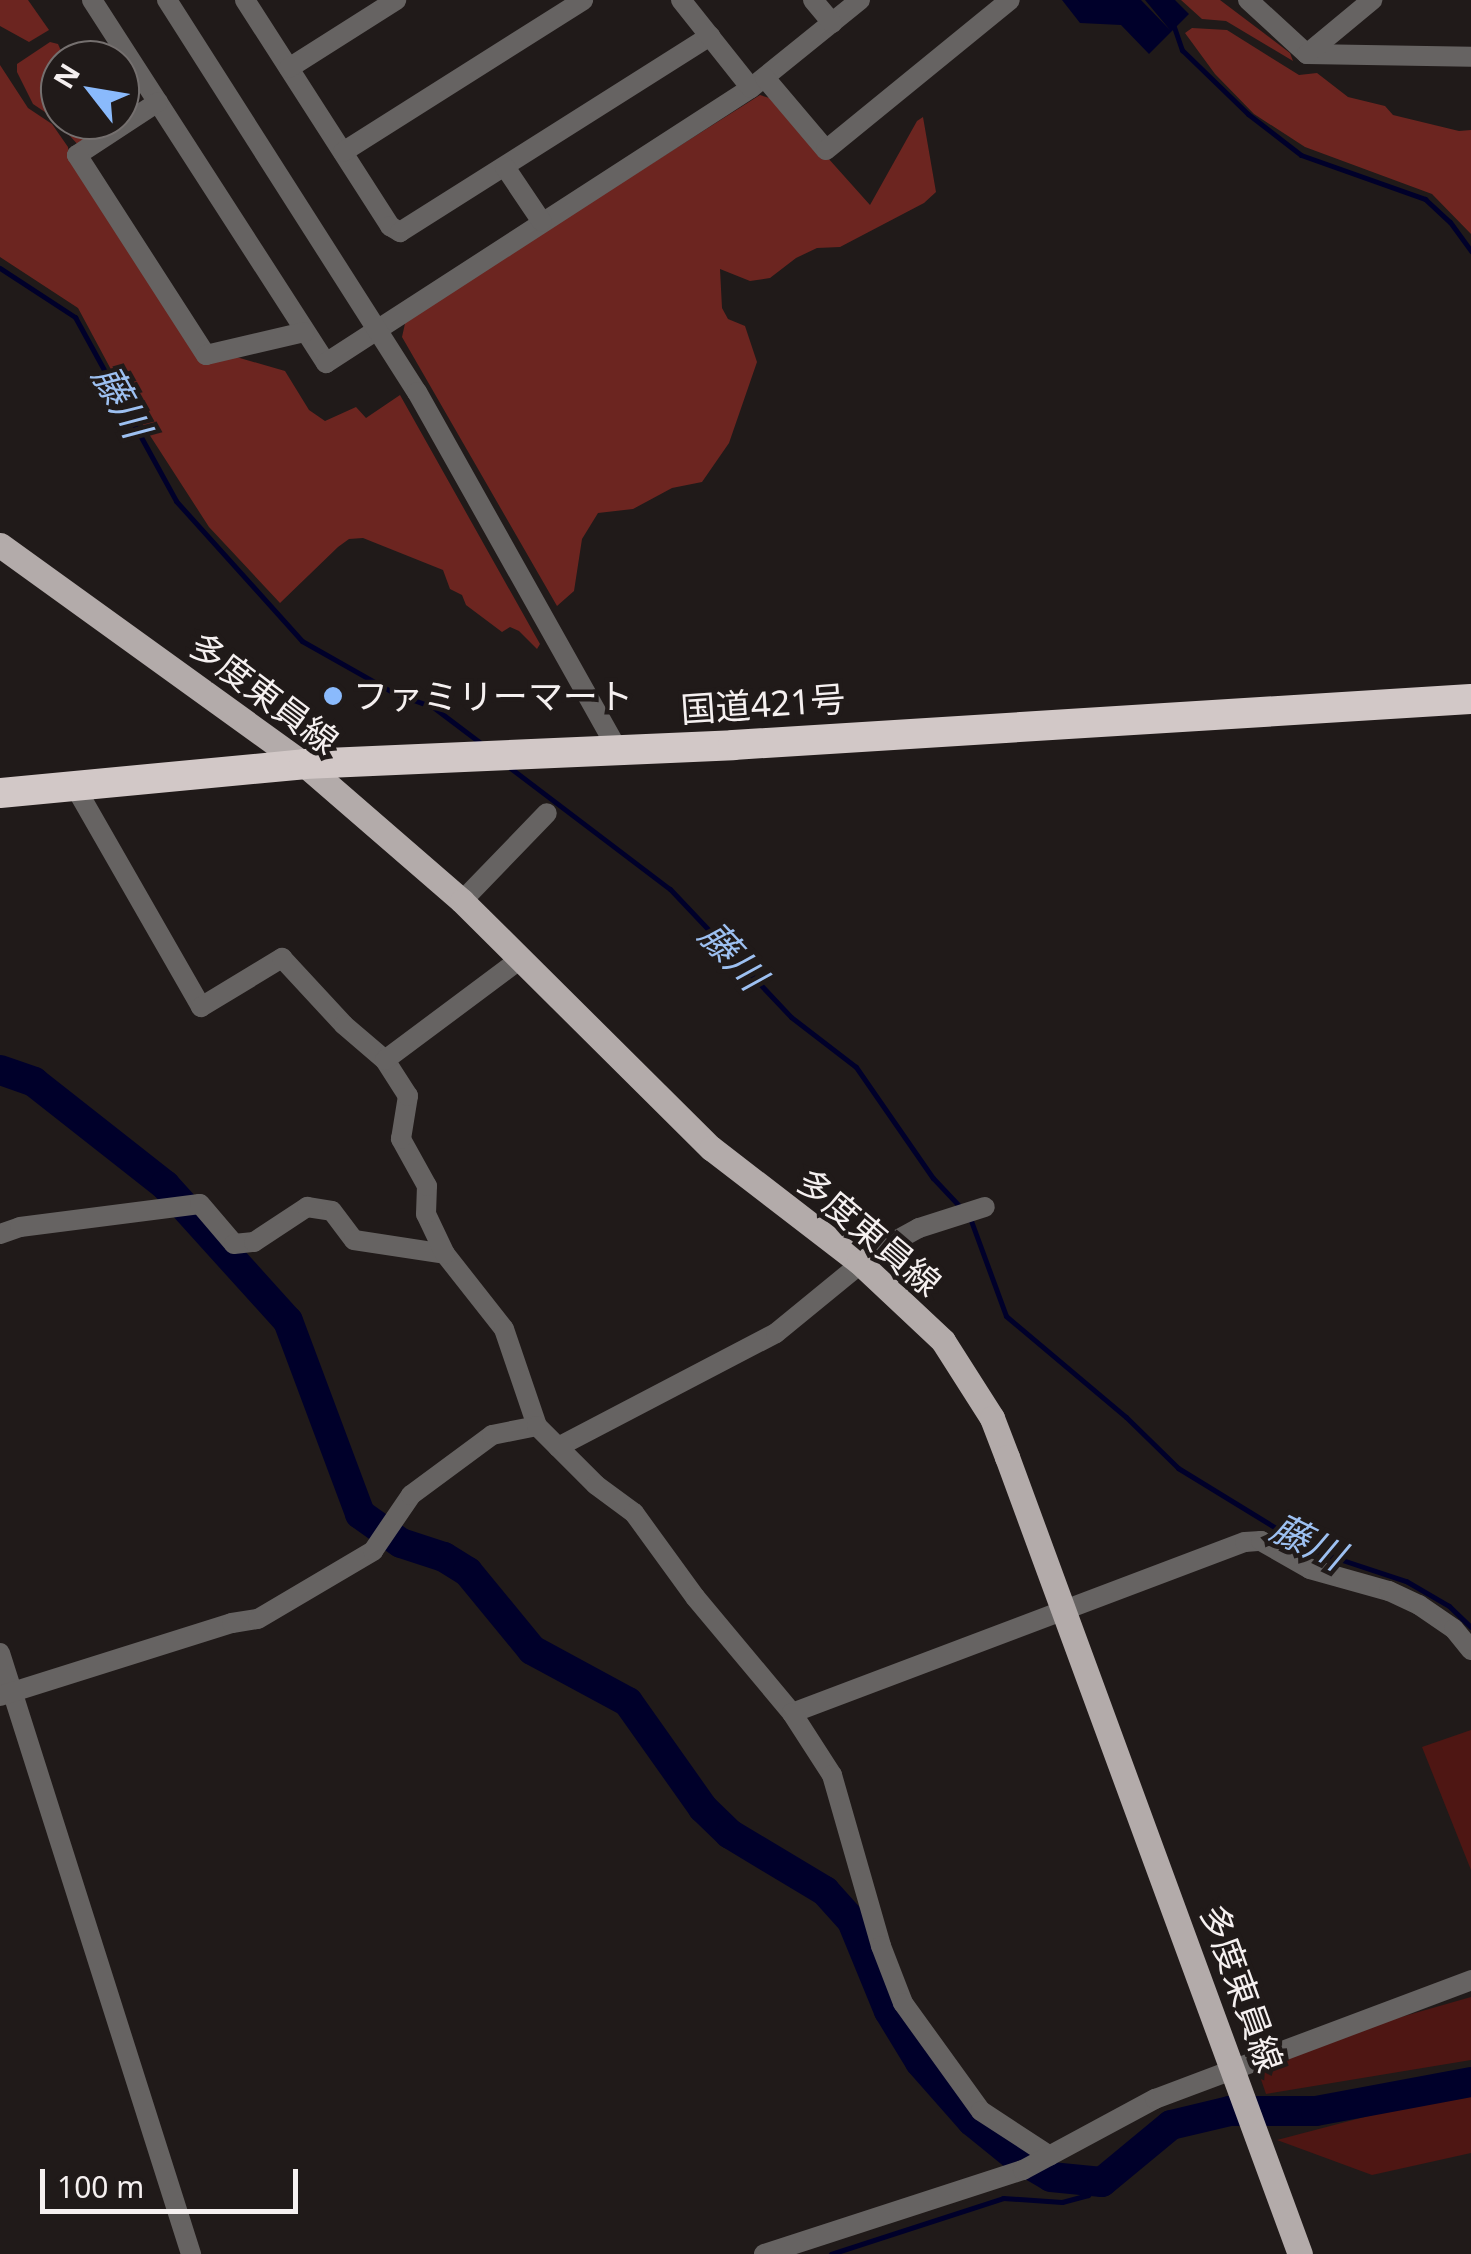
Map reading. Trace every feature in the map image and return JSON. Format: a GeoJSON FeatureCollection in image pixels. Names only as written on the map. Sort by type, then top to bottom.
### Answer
{"type":"FeatureCollection","features":[{"type":"Feature","properties":{"kind":"highway","name":"国道421号"},"geometry":{"type":"LineString","coordinates":[[0,793],[304,764],[1185,719],[1471,698]]}},
{"type":"Feature","properties":{"kind":"main road","name":"多度東員線"},"geometry":{"type":"LineString","coordinates":[[0,545],[304,764],[522,958],[711,1148],[859,1262],[943,1341],[992,1418],[1300,2254]]}},
{"type":"Feature","properties":{"kind":"street"},"geometry":{"type":"LineString","coordinates":[[167,0],[378,329],[618,750]]}},
{"type":"Feature","properties":{"kind":"street"},"geometry":{"type":"LineString","coordinates":[[245,0],[390,226],[400,232],[710,36]]}},
{"type":"Feature","properties":{"kind":"street"},"geometry":{"type":"LineString","coordinates":[[288,68],[396,0]]}},
{"type":"Feature","properties":{"kind":"street"},"geometry":{"type":"LineString","coordinates":[[343,152],[583,0]]}},
{"type":"Feature","properties":{"kind":"street"},"geometry":{"type":"LineString","coordinates":[[681,0],[710,36],[826,150],[1010,0]]}},
{"type":"Feature","properties":{"kind":"street"},"geometry":{"type":"LineString","coordinates":[[814,0],[832,23]]}},
{"type":"Feature","properties":{"kind":"street"},"geometry":{"type":"LineString","coordinates":[[99,2],[158,102],[326,363],[758,83],[860,0]]}},
{"type":"Feature","properties":{"kind":"street"},"geometry":{"type":"LineString","coordinates":[[1248,0],[1307,54],[1471,57]]}},
{"type":"Feature","properties":{"kind":"street"},"geometry":{"type":"LineString","coordinates":[[1307,54],[1372,0]]}},
{"type":"Feature","properties":{"kind":"street"},"geometry":{"type":"LineString","coordinates":[[158,102],[77,155],[208,357],[304,332]]}},
{"type":"Feature","properties":{"kind":"street"},"geometry":{"type":"LineString","coordinates":[[506,167],[542,222]]}},
{"type":"Feature","properties":{"kind":"street"},"geometry":{"type":"LineString","coordinates":[[74,785],[201,1006],[282,958],[344,1025],[385,1060],[408,1096],[401,1139],[427,1186],[426,1214],[446,1254],[504,1329],[538,1426],[596,1486],[634,1514],[695,1597],[792,1713],[832,1775],[903,2003],[981,2110],[1047,2158]]}},
{"type":"Feature","properties":{"kind":"street"},"geometry":{"type":"LineString","coordinates":[[462,902],[547,813]]}},
{"type":"Feature","properties":{"kind":"street"},"geometry":{"type":"LineString","coordinates":[[385,1060],[522,958]]}},
{"type":"Feature","properties":{"kind":"street"},"geometry":{"type":"LineString","coordinates":[[0,1234],[20,1226],[200,1204],[234,1244],[254,1242],[307,1207],[332,1211],[354,1240],[446,1254]]}},
{"type":"Feature","properties":{"kind":"street"},"geometry":{"type":"LineString","coordinates":[[558,1447],[776,1333],[859,1262],[919,1228],[981,1207]]}},
{"type":"Feature","properties":{"kind":"street"},"geometry":{"type":"LineString","coordinates":[[6,1694],[232,1623],[258,1619],[364,1558],[411,1494],[492,1436],[538,1426]]}},
{"type":"Feature","properties":{"kind":"street"},"geometry":{"type":"LineString","coordinates":[[792,1713],[1245,1542],[1261,1541],[1310,1569],[1389,1590],[1454,1630],[1471,1650]]}},
{"type":"Feature","properties":{"kind":"street"},"geometry":{"type":"LineString","coordinates":[[0,1653],[6,1694],[191,2254]]}},
{"type":"Feature","properties":{"kind":"street"},"geometry":{"type":"LineString","coordinates":[[764,2254],[1023,2170],[1155,2099],[1236,2077],[1471,1980]]}},
{"type":"Feature","properties":{"kind":"shaded area"},"geometry":{"type":"Polygon","coordinates":[[[0,0],[28,0],[49,30],[29,42],[0,26],[0,0]]]}},
{"type":"Feature","properties":{"kind":"shaded area"},"geometry":{"type":"Polygon","coordinates":[[[1181,0],[1220,0],[1290,53],[1293,61],[1226,21],[1202,19],[1181,0]]]}},
{"type":"Feature","properties":{"kind":"shaded area"},"geometry":{"type":"Polygon","coordinates":[[[1192,28],[1227,30],[1299,75],[1317,73],[1348,97],[1385,106],[1393,115],[1459,131],[1471,130],[1471,234],[1432,194],[1305,147],[1254,114],[1215,74],[1185,33],[1192,28]]]}},
{"type":"Feature","properties":{"kind":"shaded area"},"geometry":{"type":"Polygon","coordinates":[[[40,49],[40,109],[33,104],[17,64],[40,49]]]}},
{"type":"Feature","properties":{"kind":"shaded area"},"geometry":{"type":"Polygon","coordinates":[[[0,65],[28,108],[40,116],[40,140],[63,140],[68,147],[69,155],[202,362],[233,356],[285,371],[309,410],[325,421],[356,407],[366,418],[400,395],[540,644],[537,649],[519,631],[510,627],[502,632],[466,605],[462,595],[450,589],[443,570],[363,538],[349,539],[338,547],[280,603],[209,527],[129,403],[78,308],[0,257],[0,65]]]}},
{"type":"Feature","properties":{"kind":"shaded area"},"geometry":{"type":"Polygon","coordinates":[[[760,95],[776,100],[870,205],[917,121],[923,117],[936,192],[924,203],[840,247],[817,248],[796,258],[770,278],[750,281],[720,269],[722,308],[728,319],[745,326],[757,362],[729,443],[702,482],[672,488],[633,509],[598,513],[582,539],[574,591],[557,606],[402,337],[406,319],[760,95]]]}},
{"type":"Feature","properties":{"kind":"shaded area"},"geometry":{"type":"Polygon","coordinates":[[[1471,1730],[1471,1870],[1422,1747],[1471,1730]]]}},
{"type":"Feature","properties":{"kind":"shaded area"},"geometry":{"type":"Polygon","coordinates":[[[1471,1997],[1471,2060],[1266,2094],[1254,2059],[1471,1997]]]}},
{"type":"Feature","properties":{"kind":"shaded area"},"geometry":{"type":"Polygon","coordinates":[[[1471,2089],[1471,2153],[1372,2175],[1277,2140],[1471,2089]]]}},
{"type":"Feature","properties":{"kind":"water"},"geometry":{"type":"Polygon","coordinates":[[[1062,0],[1141,0],[1170,30],[1145,0],[1175,0],[1189,14],[1149,54],[1121,25],[1080,23],[1062,0]]]}},
{"type":"Feature","properties":{"kind":"waterway"},"geometry":{"type":"LineString","coordinates":[[1173,24],[1182,50],[1248,114],[1301,155],[1425,199],[1450,222],[1471,251]]}},
{"type":"Feature","properties":{"kind":"waterway","name":"藤川"},"geometry":{"type":"LineString","coordinates":[[0,268],[75,317],[176,501],[302,641],[394,693],[433,707],[482,744]]}},
{"type":"Feature","properties":{"kind":"waterway","name":"藤川"},"geometry":{"type":"LineString","coordinates":[[509,767],[670,889],[791,1017],[856,1067],[933,1178],[963,1210]]}},
{"type":"Feature","properties":{"kind":"waterway"},"geometry":{"type":"LineString","coordinates":[[0,1070],[34,1082],[165,1185],[288,1321],[360,1514],[401,1543],[444,1557],[468,1572],[532,1650],[628,1702],[703,1808],[730,1834],[825,1891],[852,1921],[889,2011],[920,2062],[972,2121],[1014,2155],[1051,2177],[1102,2182],[1171,2125],[1230,2111],[1316,2111],[1471,2082]]}},
{"type":"Feature","properties":{"kind":"waterway","name":"藤川"},"geometry":{"type":"LineString","coordinates":[[970,1218],[1006,1316],[1126,1417],[1178,1468],[1312,1550],[1406,1581],[1449,1606],[1471,1627]]}},
{"type":"Feature","properties":{"kind":"waterway"},"geometry":{"type":"LineString","coordinates":[[831,2254],[1003,2198],[1062,2202],[1088,2195],[1102,2182]]}},
{"type":"Feature","properties":{"kind":"place","name":"ファミリーマート"},"geometry":{"type":"Point","coordinates":[333,696]}}]}
